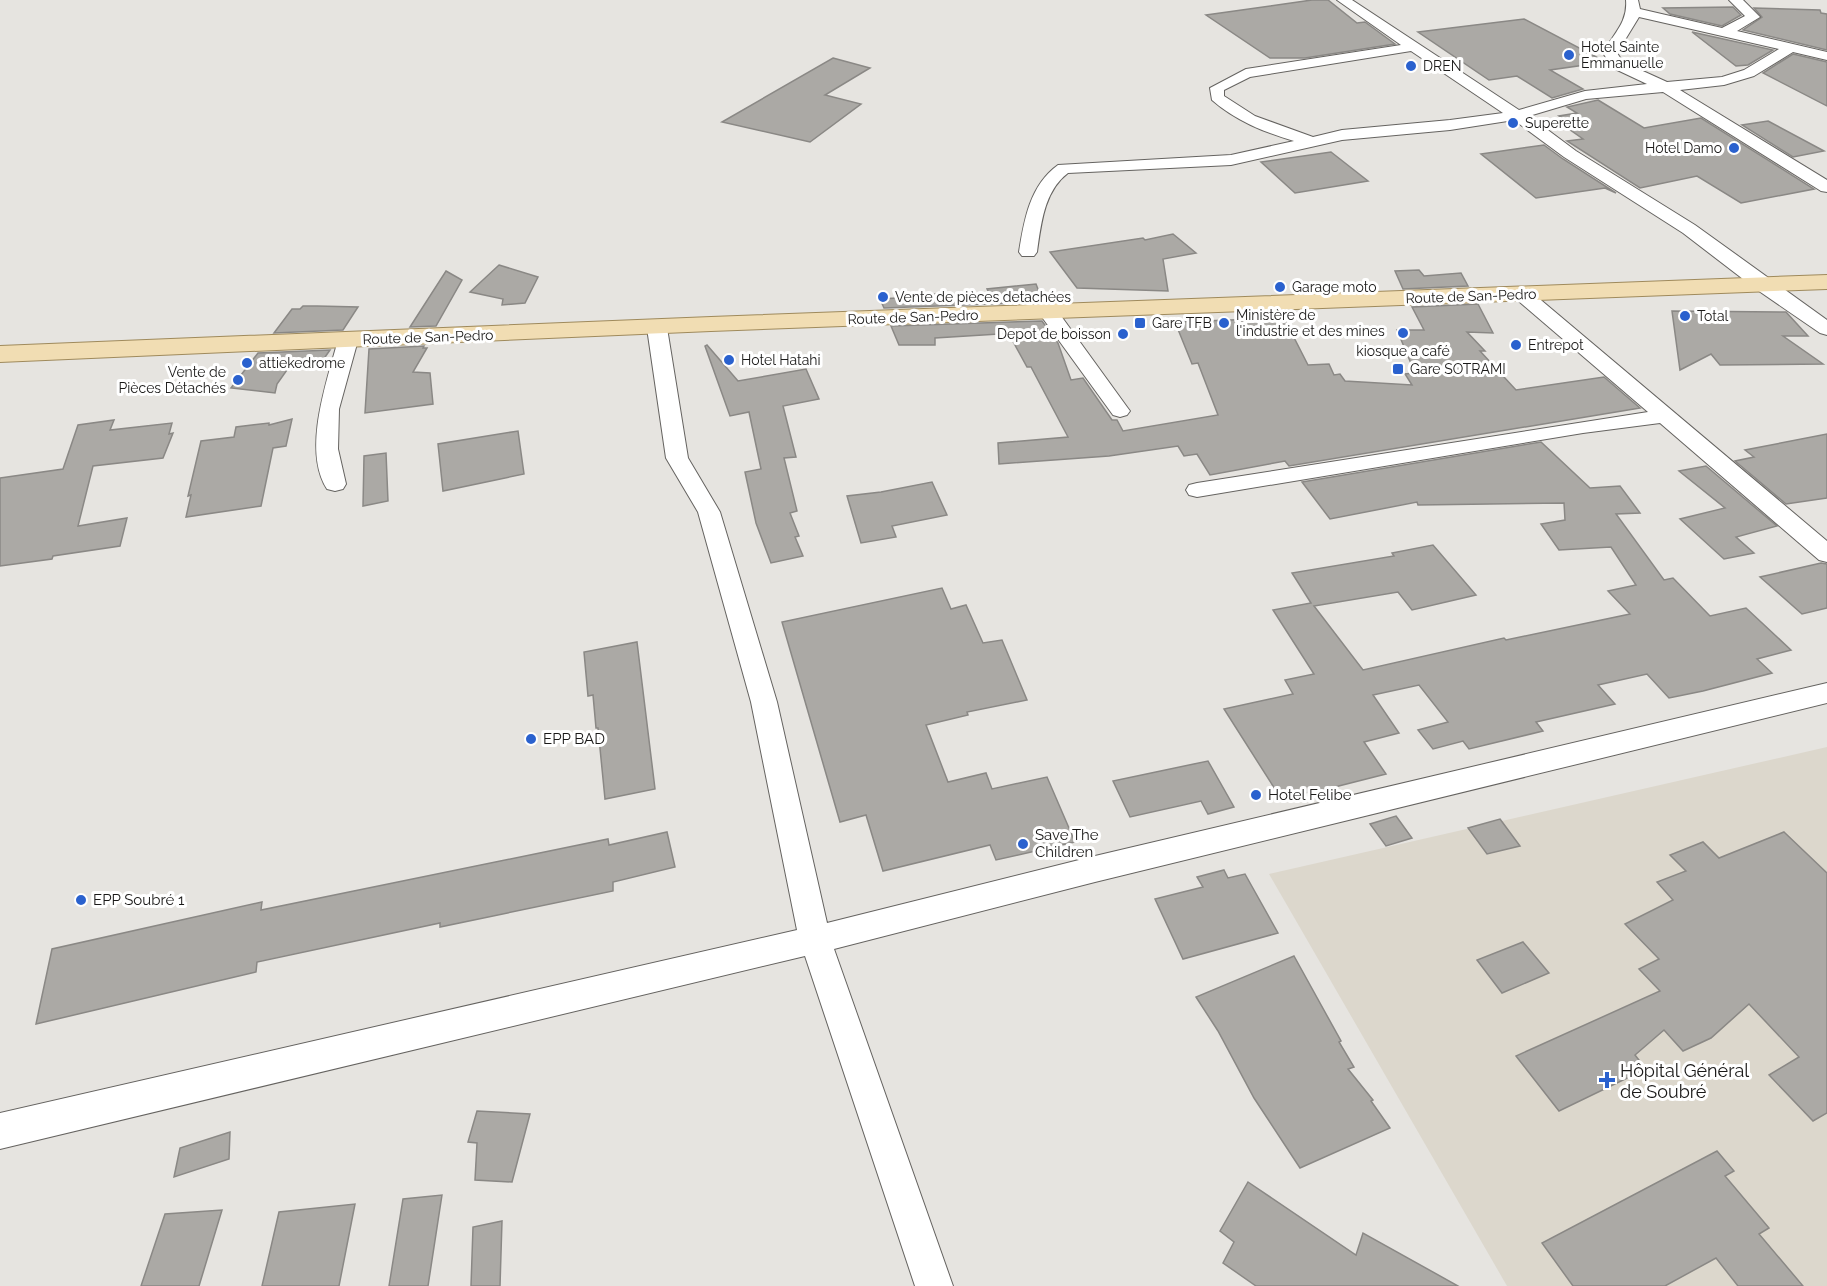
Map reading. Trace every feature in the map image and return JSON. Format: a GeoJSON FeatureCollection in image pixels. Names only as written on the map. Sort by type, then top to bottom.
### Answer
{"type":"FeatureCollection","features":[{"type":"Feature","properties":{"kind":"main road","name":"Route de San-Pedro"},"geometry":{"type":"LineString","coordinates":[[0,354],[1827,282]]}},
{"type":"Feature","properties":{"kind":"street"},"geometry":{"type":"LineString","coordinates":[[1343,0],[1517,115],[1570,154],[1716,247],[1763,285],[1827,329]]}},
{"type":"Feature","properties":{"kind":"street"},"geometry":{"type":"LineString","coordinates":[[1726,31],[1753,17],[1735,0]]}},
{"type":"Feature","properties":{"kind":"street"},"geometry":{"type":"LineString","coordinates":[[1612,73],[1610,53],[1613,45],[1632,22],[1634,6],[1827,56]]}},
{"type":"Feature","properties":{"kind":"street"},"geometry":{"type":"LineString","coordinates":[[1310,141],[1244,116],[1217,97],[1217,88],[1246,73],[1413,47]]}},
{"type":"Feature","properties":{"kind":"street"},"geometry":{"type":"LineString","coordinates":[[1028,252],[1031,234],[1049,180],[1064,168],[1224,161],[1270,153],[1310,141],[1342,135],[1450,125],[1517,115],[1586,95],[1724,81],[1749,73],[1792,47]]}},
{"type":"Feature","properties":{"kind":"street"},"geometry":{"type":"LineString","coordinates":[[1612,73],[1667,88],[1827,187]]}},
{"type":"Feature","properties":{"kind":"street"},"geometry":{"type":"LineString","coordinates":[[1586,95],[1612,73]]}},
{"type":"Feature","properties":{"kind":"street"},"geometry":{"type":"LineString","coordinates":[[1800,170],[1818,166]]}},
{"type":"Feature","properties":{"kind":"street"},"geometry":{"type":"LineString","coordinates":[[1522,294],[1827,554]]}},
{"type":"Feature","properties":{"kind":"street"},"geometry":{"type":"LineString","coordinates":[[1049,313],[1120,411]]}},
{"type":"Feature","properties":{"kind":"street"},"geometry":{"type":"LineString","coordinates":[[657,328],[677,458],[709,512],[761,690],[815,940],[934,1286]]}},
{"type":"Feature","properties":{"kind":"street"},"geometry":{"type":"LineString","coordinates":[[335,484],[327,448],[329,409],[348,340]]}},
{"type":"Feature","properties":{"kind":"street"},"geometry":{"type":"LineString","coordinates":[[1197,490],[1582,427],[1667,416]]}},
{"type":"Feature","properties":{"kind":"street"},"geometry":{"type":"LineString","coordinates":[[0,1131],[815,940],[1095,869],[1827,693]]}},
{"type":"Feature","properties":{"kind":"shaded area","name":"Hôpital Général de Soubré"},"geometry":{"type":"Polygon","coordinates":[[[1827,747],[1827,1286],[1507,1286],[1269,874],[1827,747]]]}},
{"type":"Feature","properties":{"kind":"building"},"geometry":{"type":"Polygon","coordinates":[[[1312,0],[1328,0],[1357,23],[1365,22],[1395,44],[1305,58],[1270,58],[1206,15],[1312,0]]]}},
{"type":"Feature","properties":{"kind":"building"},"geometry":{"type":"Polygon","coordinates":[[[1733,7],[1741,15],[1722,26],[1670,14],[1663,8],[1733,7]]]}},
{"type":"Feature","properties":{"kind":"building"},"geometry":{"type":"Polygon","coordinates":[[[1754,8],[1820,10],[1821,13],[1827,14],[1827,50],[1743,30],[1762,17],[1754,8]]]}},
{"type":"Feature","properties":{"kind":"building"},"geometry":{"type":"Polygon","coordinates":[[[1524,19],[1606,62],[1550,70],[1583,89],[1552,98],[1517,76],[1489,80],[1418,32],[1524,19]]]}},
{"type":"Feature","properties":{"kind":"building"},"geometry":{"type":"Polygon","coordinates":[[[1692,32],[1773,50],[1748,65],[1736,66],[1692,32]]]}},
{"type":"Feature","properties":{"kind":"building"},"geometry":{"type":"Polygon","coordinates":[[[1793,54],[1827,62],[1827,106],[1763,73],[1793,54]]]}},
{"type":"Feature","properties":{"kind":"building"},"geometry":{"type":"Polygon","coordinates":[[[833,58],[870,68],[825,95],[861,104],[810,142],[722,122],[833,58]]]}},
{"type":"Feature","properties":{"kind":"building"},"geometry":{"type":"Polygon","coordinates":[[[1598,100],[1644,128],[1701,118],[1814,189],[1741,203],[1697,176],[1640,188],[1567,141],[1583,139],[1556,120],[1564,119],[1559,116],[1577,113],[1567,107],[1598,100]]]}},
{"type":"Feature","properties":{"kind":"building"},"geometry":{"type":"Polygon","coordinates":[[[1768,121],[1824,151],[1793,157],[1742,125],[1768,121]]]}},
{"type":"Feature","properties":{"kind":"building"},"geometry":{"type":"Polygon","coordinates":[[[1544,145],[1616,193],[1605,188],[1536,198],[1481,154],[1544,145]]]}},
{"type":"Feature","properties":{"kind":"building"},"geometry":{"type":"Polygon","coordinates":[[[1331,152],[1368,181],[1295,193],[1261,162],[1331,152]]]}},
{"type":"Feature","properties":{"kind":"building"},"geometry":{"type":"Polygon","coordinates":[[[1173,234],[1196,253],[1163,259],[1168,291],[1077,288],[1050,252],[1143,238],[1145,240],[1173,234]]]}},
{"type":"Feature","properties":{"kind":"building"},"geometry":{"type":"Polygon","coordinates":[[[499,265],[538,277],[525,303],[502,305],[503,299],[470,292],[499,265]]]}},
{"type":"Feature","properties":{"kind":"building"},"geometry":{"type":"Polygon","coordinates":[[[1419,270],[1424,276],[1461,273],[1468,286],[1403,289],[1395,271],[1419,270]]]}},
{"type":"Feature","properties":{"kind":"building"},"geometry":{"type":"Polygon","coordinates":[[[446,271],[462,280],[436,326],[410,327],[446,271]]]}},
{"type":"Feature","properties":{"kind":"building"},"geometry":{"type":"Polygon","coordinates":[[[1036,284],[1043,302],[884,308],[880,299],[932,296],[933,294],[991,297],[987,289],[1036,284]]]}},
{"type":"Feature","properties":{"kind":"building"},"geometry":{"type":"Polygon","coordinates":[[[1478,304],[1493,333],[1467,332],[1485,351],[1480,351],[1516,390],[1604,377],[1640,408],[1289,466],[1285,461],[1210,475],[1197,454],[1184,456],[1178,446],[1109,456],[999,464],[998,443],[1068,437],[1031,367],[1027,367],[1010,336],[1000,337],[999,334],[935,338],[935,345],[899,345],[891,326],[1042,321],[1058,343],[1071,380],[1083,378],[1112,420],[1117,420],[1123,431],[1218,415],[1198,363],[1192,364],[1175,322],[1284,318],[1308,365],[1329,364],[1334,375],[1340,374],[1345,381],[1412,385],[1405,374],[1415,373],[1397,330],[1424,330],[1412,307],[1478,304]]]}},
{"type":"Feature","properties":{"kind":"building"},"geometry":{"type":"Polygon","coordinates":[[[303,306],[358,307],[343,330],[274,333],[292,309],[300,309],[303,306]]]}},
{"type":"Feature","properties":{"kind":"building"},"geometry":{"type":"Polygon","coordinates":[[[1672,311],[1786,312],[1808,336],[1783,336],[1823,364],[1720,365],[1711,354],[1680,370],[1672,311]]]}},
{"type":"Feature","properties":{"kind":"building"},"geometry":{"type":"Polygon","coordinates":[[[707,345],[738,381],[806,369],[819,399],[783,406],[796,457],[784,458],[797,511],[790,513],[799,536],[795,537],[803,556],[771,563],[756,523],[745,472],[761,469],[749,412],[730,416],[705,346],[707,345]]]}},
{"type":"Feature","properties":{"kind":"building"},"geometry":{"type":"Polygon","coordinates":[[[424,346],[423,348],[427,348],[413,372],[430,373],[433,404],[365,413],[369,349],[424,346]]]}},
{"type":"Feature","properties":{"kind":"building"},"geometry":{"type":"Polygon","coordinates":[[[330,350],[323,360],[294,360],[277,384],[275,393],[231,388],[258,353],[330,350]]]}},
{"type":"Feature","properties":{"kind":"building"},"geometry":{"type":"Polygon","coordinates":[[[292,419],[286,446],[273,448],[261,506],[186,517],[191,495],[188,496],[201,441],[234,437],[236,427],[269,423],[269,425],[292,419]]]}},
{"type":"Feature","properties":{"kind":"building"},"geometry":{"type":"Polygon","coordinates":[[[114,420],[110,430],[172,423],[169,434],[173,433],[163,458],[93,466],[78,526],[127,518],[120,546],[0,566],[0,478],[63,469],[78,425],[114,420]]]}},
{"type":"Feature","properties":{"kind":"building"},"geometry":{"type":"Polygon","coordinates":[[[518,431],[524,474],[443,491],[438,444],[518,431]]]}},
{"type":"Feature","properties":{"kind":"building"},"geometry":{"type":"Polygon","coordinates":[[[1827,434],[1827,498],[1786,504],[1735,461],[1754,457],[1745,450],[1827,434]]]}},
{"type":"Feature","properties":{"kind":"building"},"geometry":{"type":"Polygon","coordinates":[[[1541,442],[1590,488],[1620,486],[1640,513],[1616,514],[1664,580],[1673,578],[1710,616],[1746,608],[1791,650],[1757,659],[1772,673],[1669,698],[1647,674],[1598,685],[1615,704],[1536,722],[1543,731],[1469,749],[1463,741],[1433,749],[1418,730],[1448,722],[1419,685],[1373,695],[1399,733],[1364,742],[1386,774],[1323,790],[1280,797],[1224,709],[1293,694],[1285,680],[1314,674],[1273,610],[1311,603],[1292,573],[1394,556],[1392,553],[1433,545],[1476,595],[1412,610],[1398,592],[1314,606],[1363,670],[1504,638],[1506,640],[1630,614],[1608,591],[1636,585],[1611,547],[1559,550],[1541,524],[1565,520],[1564,503],[1418,505],[1417,502],[1330,519],[1302,482],[1541,442]]]}},
{"type":"Feature","properties":{"kind":"building"},"geometry":{"type":"Polygon","coordinates":[[[386,453],[388,501],[363,506],[364,456],[386,453]]]}},
{"type":"Feature","properties":{"kind":"building"},"geometry":{"type":"Polygon","coordinates":[[[1706,466],[1777,526],[1736,537],[1754,553],[1724,559],[1680,519],[1725,508],[1679,471],[1706,466]]]}},
{"type":"Feature","properties":{"kind":"building"},"geometry":{"type":"Polygon","coordinates":[[[932,482],[947,515],[892,526],[896,537],[861,543],[847,496],[932,482]]]}},
{"type":"Feature","properties":{"kind":"building"},"geometry":{"type":"Polygon","coordinates":[[[1821,563],[1827,564],[1827,608],[1802,614],[1760,577],[1821,563]]]}},
{"type":"Feature","properties":{"kind":"building"},"geometry":{"type":"Polygon","coordinates":[[[942,588],[951,609],[966,605],[983,643],[1002,640],[1027,700],[967,712],[968,715],[926,725],[948,782],[986,773],[992,789],[1047,777],[1075,842],[996,860],[990,845],[883,871],[866,815],[840,822],[782,622],[942,588]]]}},
{"type":"Feature","properties":{"kind":"building"},"geometry":{"type":"Polygon","coordinates":[[[637,642],[655,789],[605,799],[598,728],[596,728],[593,695],[588,696],[584,652],[637,642]]]}},
{"type":"Feature","properties":{"kind":"building"},"geometry":{"type":"Polygon","coordinates":[[[1208,761],[1234,807],[1208,814],[1201,801],[1130,817],[1113,781],[1208,761]]]}},
{"type":"Feature","properties":{"kind":"building"},"geometry":{"type":"Polygon","coordinates":[[[1396,816],[1412,838],[1386,846],[1370,824],[1396,816]]]}},
{"type":"Feature","properties":{"kind":"building"},"geometry":{"type":"Polygon","coordinates":[[[1500,819],[1520,846],[1487,854],[1468,828],[1500,819]]]}},
{"type":"Feature","properties":{"kind":"building"},"geometry":{"type":"Polygon","coordinates":[[[667,832],[675,867],[613,882],[613,891],[440,927],[440,923],[257,962],[256,972],[36,1024],[52,949],[262,902],[261,910],[608,839],[609,845],[667,832]]]}},
{"type":"Feature","properties":{"kind":"building"},"geometry":{"type":"Polygon","coordinates":[[[1784,832],[1827,873],[1827,1113],[1813,1121],[1769,1075],[1799,1057],[1749,1004],[1711,1038],[1683,1051],[1664,1030],[1635,1055],[1646,1069],[1559,1111],[1516,1056],[1660,991],[1639,969],[1659,959],[1625,924],[1673,900],[1657,882],[1686,871],[1670,855],[1703,842],[1719,858],[1784,832]]]}},
{"type":"Feature","properties":{"kind":"building"},"geometry":{"type":"Polygon","coordinates":[[[1224,870],[1228,878],[1245,874],[1278,933],[1183,959],[1155,899],[1203,887],[1197,877],[1224,870]]]}},
{"type":"Feature","properties":{"kind":"building"},"geometry":{"type":"Polygon","coordinates":[[[1523,942],[1549,973],[1502,993],[1477,960],[1523,942]]]}},
{"type":"Feature","properties":{"kind":"building"},"geometry":{"type":"Polygon","coordinates":[[[1294,956],[1354,1067],[1348,1069],[1373,1100],[1371,1101],[1390,1128],[1300,1168],[1254,1098],[1218,1031],[1196,997],[1294,956]]]}},
{"type":"Feature","properties":{"kind":"building"},"geometry":{"type":"Polygon","coordinates":[[[477,1111],[530,1114],[512,1182],[475,1180],[477,1143],[468,1142],[477,1111]]]}},
{"type":"Feature","properties":{"kind":"building"},"geometry":{"type":"Polygon","coordinates":[[[230,1132],[229,1159],[174,1177],[180,1148],[230,1132]]]}},
{"type":"Feature","properties":{"kind":"building"},"geometry":{"type":"Polygon","coordinates":[[[1717,1151],[1734,1171],[1725,1176],[1769,1228],[1759,1234],[1803,1286],[1738,1286],[1716,1258],[1665,1286],[1573,1286],[1542,1243],[1717,1151]]]}},
{"type":"Feature","properties":{"kind":"building"},"geometry":{"type":"Polygon","coordinates":[[[1248,1182],[1356,1255],[1363,1233],[1458,1286],[1256,1286],[1223,1263],[1234,1242],[1220,1231],[1248,1182]]]}},
{"type":"Feature","properties":{"kind":"building"},"geometry":{"type":"Polygon","coordinates":[[[442,1195],[428,1286],[389,1286],[403,1199],[442,1195]]]}},
{"type":"Feature","properties":{"kind":"building"},"geometry":{"type":"Polygon","coordinates":[[[355,1204],[339,1286],[262,1286],[279,1212],[355,1204]]]}},
{"type":"Feature","properties":{"kind":"building"},"geometry":{"type":"Polygon","coordinates":[[[222,1210],[199,1286],[141,1286],[165,1214],[222,1210]]]}},
{"type":"Feature","properties":{"kind":"building"},"geometry":{"type":"Polygon","coordinates":[[[502,1221],[500,1286],[471,1286],[473,1227],[502,1221]]]}},
{"type":"Feature","properties":{"kind":"place","name":"Hotel Sainte Emmanuelle"},"geometry":{"type":"Point","coordinates":[1569,55]}},
{"type":"Feature","properties":{"kind":"place","name":"DREN"},"geometry":{"type":"Point","coordinates":[1411,66]}},
{"type":"Feature","properties":{"kind":"place","name":"Superette"},"geometry":{"type":"Point","coordinates":[1513,123]}},
{"type":"Feature","properties":{"kind":"place","name":"Hotel Damo"},"geometry":{"type":"Point","coordinates":[1734,148]}},
{"type":"Feature","properties":{"kind":"place","name":"Garage moto"},"geometry":{"type":"Point","coordinates":[1280,287]}},
{"type":"Feature","properties":{"kind":"place","name":"Vente de pièces detachées"},"geometry":{"type":"Point","coordinates":[883,297]}},
{"type":"Feature","properties":{"kind":"place","name":"Total"},"geometry":{"type":"Point","coordinates":[1685,316]}},
{"type":"Feature","properties":{"kind":"place","name":"Gare TFB"},"geometry":{"type":"Point","coordinates":[1140,323]}},
{"type":"Feature","properties":{"kind":"place","name":"Ministère de l'industrie et des mines"},"geometry":{"type":"Point","coordinates":[1224,323]}},
{"type":"Feature","properties":{"kind":"place","name":"kiosque a café"},"geometry":{"type":"Point","coordinates":[1403,333]}},
{"type":"Feature","properties":{"kind":"place","name":"Depot de boisson"},"geometry":{"type":"Point","coordinates":[1123,334]}},
{"type":"Feature","properties":{"kind":"place","name":"Entrepot"},"geometry":{"type":"Point","coordinates":[1516,345]}},
{"type":"Feature","properties":{"kind":"place","name":"Hotel Hatahi"},"geometry":{"type":"Point","coordinates":[729,360]}},
{"type":"Feature","properties":{"kind":"place","name":"attiekedrome"},"geometry":{"type":"Point","coordinates":[247,363]}},
{"type":"Feature","properties":{"kind":"place","name":"Gare SOTRAMI"},"geometry":{"type":"Point","coordinates":[1398,369]}},
{"type":"Feature","properties":{"kind":"place","name":"Vente de Pièces Détachés"},"geometry":{"type":"Point","coordinates":[238,380]}},
{"type":"Feature","properties":{"kind":"place","name":"EPP BAD"},"geometry":{"type":"Point","coordinates":[531,739]}},
{"type":"Feature","properties":{"kind":"place","name":"Hotel Felibe"},"geometry":{"type":"Point","coordinates":[1256,795]}},
{"type":"Feature","properties":{"kind":"place","name":"Save The Children"},"geometry":{"type":"Point","coordinates":[1023,844]}},
{"type":"Feature","properties":{"kind":"place","name":"EPP Soubré 1"},"geometry":{"type":"Point","coordinates":[81,900]}},
{"type":"Feature","properties":{"kind":"place","name":"Hôpital Général de Soubré"},"geometry":{"type":"Point","coordinates":[1607,1080]}}]}
